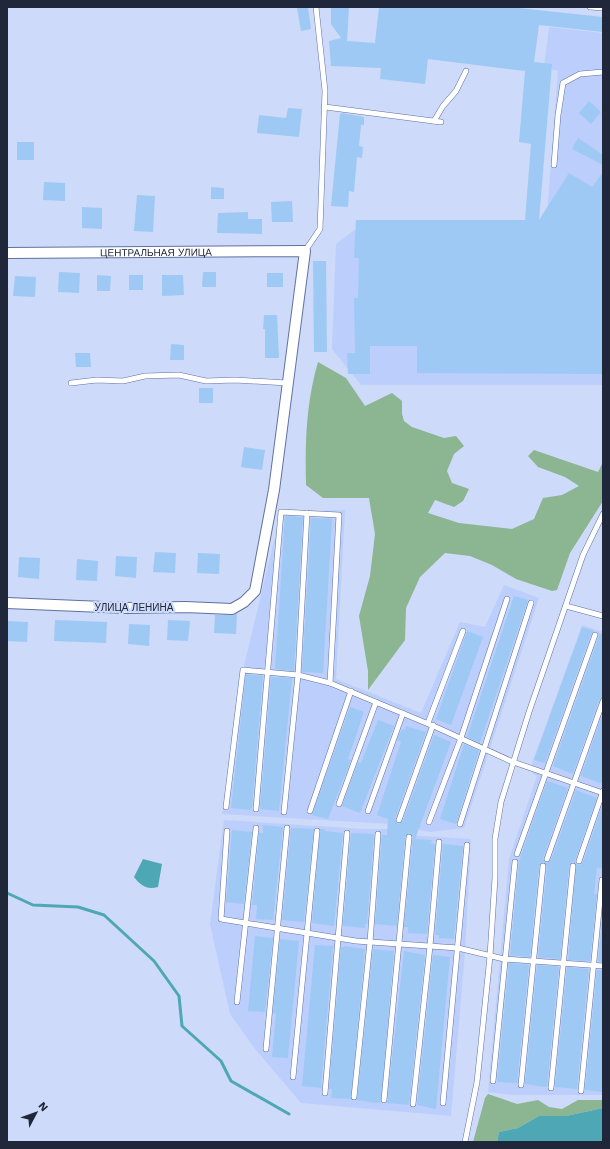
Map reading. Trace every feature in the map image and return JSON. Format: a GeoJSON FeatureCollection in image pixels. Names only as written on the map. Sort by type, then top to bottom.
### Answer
{"type":"FeatureCollection","features":[{"type":"Feature","properties":{"kind":"street","name":"ЦЕНТРАЛЬНАЯ УЛИЦА"},"geometry":{"type":"LineString","coordinates":[[7,253],[305,251]]}},
{"type":"Feature","properties":{"kind":"street"},"geometry":{"type":"LineString","coordinates":[[287,383],[305,251]]}},
{"type":"Feature","properties":{"kind":"street","name":"УЛИЦА ЛЕНИНА"},"geometry":{"type":"LineString","coordinates":[[7,603],[127,608],[185,607],[232,609],[244,602],[255,591],[274,490],[287,383]]}},
{"type":"Feature","properties":{"kind":"lane"},"geometry":{"type":"LineString","coordinates":[[305,251],[320,229],[325,91],[316,7]]}},
{"type":"Feature","properties":{"kind":"lane"},"geometry":{"type":"LineString","coordinates":[[590,7],[603,8]]}},
{"type":"Feature","properties":{"kind":"lane"},"geometry":{"type":"LineString","coordinates":[[434,121],[443,106],[456,91],[466,71]]}},
{"type":"Feature","properties":{"kind":"lane"},"geometry":{"type":"LineString","coordinates":[[554,165],[558,115],[563,83],[580,74],[603,72]]}},
{"type":"Feature","properties":{"kind":"lane"},"geometry":{"type":"LineString","coordinates":[[325,108],[441,122]]}},
{"type":"Feature","properties":{"kind":"lane"},"geometry":{"type":"LineString","coordinates":[[71,383],[97,380],[124,381],[145,376],[179,375],[206,381],[235,380],[287,383]]}},
{"type":"Feature","properties":{"kind":"lane"},"geometry":{"type":"LineString","coordinates":[[256,809],[281,512],[339,515],[330,683]]}},
{"type":"Feature","properties":{"kind":"lane"},"geometry":{"type":"LineString","coordinates":[[284,812],[298,676],[307,513]]}},
{"type":"Feature","properties":{"kind":"lane"},"geometry":{"type":"LineString","coordinates":[[465,1142],[477,1082],[490,956],[495,878],[495,839],[501,802],[513,762],[583,555],[603,514]]}},
{"type":"Feature","properties":{"kind":"lane"},"geometry":{"type":"LineString","coordinates":[[429,822],[461,738],[507,599]]}},
{"type":"Feature","properties":{"kind":"lane"},"geometry":{"type":"LineString","coordinates":[[460,824],[531,603]]}},
{"type":"Feature","properties":{"kind":"lane"},"geometry":{"type":"LineString","coordinates":[[566,606],[603,616]]}},
{"type":"Feature","properties":{"kind":"lane"},"geometry":{"type":"LineString","coordinates":[[399,820],[430,724],[463,631]]}},
{"type":"Feature","properties":{"kind":"lane"},"geometry":{"type":"LineString","coordinates":[[517,854],[595,635]]}},
{"type":"Feature","properties":{"kind":"lane"},"geometry":{"type":"LineString","coordinates":[[226,807],[243,670],[298,676],[330,683],[430,724],[513,762],[603,792],[578,861]]}},
{"type":"Feature","properties":{"kind":"lane"},"geometry":{"type":"LineString","coordinates":[[310,811],[351,691]]}},
{"type":"Feature","properties":{"kind":"lane"},"geometry":{"type":"LineString","coordinates":[[546,859],[603,701]]}},
{"type":"Feature","properties":{"kind":"lane"},"geometry":{"type":"LineString","coordinates":[[339,804],[376,702]]}},
{"type":"Feature","properties":{"kind":"lane"},"geometry":{"type":"LineString","coordinates":[[368,811],[403,713]]}},
{"type":"Feature","properties":{"kind":"lane"},"geometry":{"type":"LineString","coordinates":[[237,1002],[247,924],[256,828]]}},
{"type":"Feature","properties":{"kind":"lane"},"geometry":{"type":"LineString","coordinates":[[266,1049],[287,828]]}},
{"type":"Feature","properties":{"kind":"lane"},"geometry":{"type":"LineString","coordinates":[[227,831],[221,919],[370,942],[458,948],[504,959],[603,966]]}},
{"type":"Feature","properties":{"kind":"lane"},"geometry":{"type":"LineString","coordinates":[[293,1077],[317,831]]}},
{"type":"Feature","properties":{"kind":"lane"},"geometry":{"type":"LineString","coordinates":[[325,1093],[347,834]]}},
{"type":"Feature","properties":{"kind":"lane"},"geometry":{"type":"LineString","coordinates":[[354,1097],[370,942],[378,834]]}},
{"type":"Feature","properties":{"kind":"lane"},"geometry":{"type":"LineString","coordinates":[[384,1100],[409,837]]}},
{"type":"Feature","properties":{"kind":"lane"},"geometry":{"type":"LineString","coordinates":[[413,1104],[430,946],[439,842]]}},
{"type":"Feature","properties":{"kind":"lane"},"geometry":{"type":"LineString","coordinates":[[444,1103],[467,845]]}},
{"type":"Feature","properties":{"kind":"lane"},"geometry":{"type":"LineString","coordinates":[[493,1081],[504,959],[515,862]]}},
{"type":"Feature","properties":{"kind":"lane"},"geometry":{"type":"LineString","coordinates":[[521,1085],[543,866]]}},
{"type":"Feature","properties":{"kind":"lane"},"geometry":{"type":"LineString","coordinates":[[551,1088],[573,866]]}},
{"type":"Feature","properties":{"kind":"lane"},"geometry":{"type":"LineString","coordinates":[[581,1091],[602,880]]}},
{"type":"Feature","properties":{"kind":"shaded area"},"geometry":{"type":"Polygon","coordinates":[[[549,27],[603,33],[603,217],[547,215],[558,71],[544,67],[549,27]]]}},
{"type":"Feature","properties":{"kind":"shaded area"},"geometry":{"type":"Polygon","coordinates":[[[356,220],[603,220],[603,385],[361,385],[332,349],[336,244],[356,229],[356,220]]]}},
{"type":"Feature","properties":{"kind":"shaded area"},"geometry":{"type":"Polygon","coordinates":[[[318,362],[346,378],[365,406],[392,393],[402,401],[402,414],[404,421],[412,427],[444,438],[456,436],[464,446],[454,454],[447,471],[452,483],[469,489],[463,501],[454,507],[435,500],[428,513],[459,523],[512,529],[534,519],[543,498],[562,495],[579,486],[565,477],[538,467],[528,456],[534,450],[598,472],[603,462],[603,501],[570,553],[557,590],[552,591],[516,579],[492,565],[470,556],[445,553],[420,577],[406,608],[405,640],[368,690],[368,671],[359,616],[370,576],[375,534],[369,498],[323,498],[306,485],[307,423],[311,393],[318,362]]]}},
{"type":"Feature","properties":{"kind":"shaded area"},"geometry":{"type":"Polygon","coordinates":[[[345,510],[336,679],[421,713],[460,622],[485,627],[504,585],[539,598],[464,828],[430,832],[391,824],[222,814],[243,670],[281,512],[345,510]]]}},
{"type":"Feature","properties":{"kind":"shaded area"},"geometry":{"type":"Polygon","coordinates":[[[582,625],[603,632],[603,1095],[512,1095],[488,1092],[509,859],[537,776],[533,774],[532,763],[582,625]]]}},
{"type":"Feature","properties":{"kind":"shaded area"},"geometry":{"type":"Polygon","coordinates":[[[224,820],[364,829],[393,829],[419,836],[471,839],[465,952],[451,1116],[301,1103],[256,1050],[230,1014],[210,924],[224,820]]]}},
{"type":"Feature","properties":{"kind":"shaded area"},"geometry":{"type":"Polygon","coordinates":[[[143,859],[162,864],[158,887],[147,888],[139,883],[134,877],[143,859]]]}},
{"type":"Feature","properties":{"kind":"shaded area"},"geometry":{"type":"Polygon","coordinates":[[[488,1094],[517,1104],[538,1100],[549,1107],[562,1109],[578,1100],[603,1100],[603,1108],[566,1116],[539,1116],[518,1128],[499,1132],[497,1142],[473,1142],[485,1098],[488,1094]]]}},
{"type":"Feature","properties":{"kind":"shaded area"},"geometry":{"type":"Polygon","coordinates":[[[603,1108],[603,1142],[497,1142],[499,1132],[518,1128],[539,1116],[566,1116],[603,1108]]]}},
{"type":"Feature","properties":{"kind":"building"},"geometry":{"type":"Polygon","coordinates":[[[297,7],[308,7],[311,29],[301,31],[297,7]]]}},
{"type":"Feature","properties":{"kind":"building"},"geometry":{"type":"Polygon","coordinates":[[[331,7],[349,7],[347,41],[375,43],[379,7],[509,7],[603,17],[603,32],[539,25],[534,62],[552,64],[539,220],[569,173],[592,187],[603,172],[603,374],[417,373],[417,346],[370,346],[370,374],[348,374],[347,353],[355,353],[354,298],[358,298],[359,258],[354,258],[356,220],[525,220],[531,144],[519,142],[525,71],[428,59],[425,84],[380,79],[381,68],[331,66],[329,41],[341,38],[331,24],[331,7]]]}},
{"type":"Feature","properties":{"kind":"building"},"geometry":{"type":"Polygon","coordinates":[[[589,101],[601,112],[591,124],[579,113],[589,101]]]}},
{"type":"Feature","properties":{"kind":"building"},"geometry":{"type":"Polygon","coordinates":[[[288,108],[302,109],[299,137],[257,133],[259,115],[286,118],[288,108]]]}},
{"type":"Feature","properties":{"kind":"building"},"geometry":{"type":"Polygon","coordinates":[[[342,113],[364,117],[364,125],[361,125],[359,146],[363,147],[362,158],[357,157],[354,192],[349,191],[348,207],[331,206],[340,114],[342,113]]]}},
{"type":"Feature","properties":{"kind":"building"},"geometry":{"type":"Polygon","coordinates":[[[578,138],[603,155],[603,165],[572,149],[578,138]]]}},
{"type":"Feature","properties":{"kind":"building"},"geometry":{"type":"Polygon","coordinates":[[[17,142],[34,142],[34,160],[17,160],[17,142]]]}},
{"type":"Feature","properties":{"kind":"building"},"geometry":{"type":"Polygon","coordinates":[[[44,182],[65,183],[65,201],[43,200],[44,182]]]}},
{"type":"Feature","properties":{"kind":"building"},"geometry":{"type":"Polygon","coordinates":[[[211,187],[224,188],[224,199],[211,199],[211,187]]]}},
{"type":"Feature","properties":{"kind":"building"},"geometry":{"type":"Polygon","coordinates":[[[137,195],[155,196],[153,232],[134,231],[137,195]]]}},
{"type":"Feature","properties":{"kind":"building"},"geometry":{"type":"Polygon","coordinates":[[[292,201],[293,222],[272,222],[271,202],[292,201]]]}},
{"type":"Feature","properties":{"kind":"building"},"geometry":{"type":"Polygon","coordinates":[[[82,207],[102,208],[102,229],[82,228],[82,207]]]}},
{"type":"Feature","properties":{"kind":"building"},"geometry":{"type":"Polygon","coordinates":[[[248,212],[248,219],[262,219],[262,234],[217,233],[218,213],[248,212]]]}},
{"type":"Feature","properties":{"kind":"building"},"geometry":{"type":"Polygon","coordinates":[[[313,261],[326,261],[327,352],[314,352],[313,261]]]}},
{"type":"Feature","properties":{"kind":"building"},"geometry":{"type":"Polygon","coordinates":[[[59,272],[80,273],[79,293],[58,292],[59,272]]]}},
{"type":"Feature","properties":{"kind":"building"},"geometry":{"type":"Polygon","coordinates":[[[203,272],[216,272],[216,287],[202,287],[203,272]]]}},
{"type":"Feature","properties":{"kind":"building"},"geometry":{"type":"Polygon","coordinates":[[[267,273],[283,273],[283,287],[267,287],[267,273]]]}},
{"type":"Feature","properties":{"kind":"building"},"geometry":{"type":"Polygon","coordinates":[[[97,275],[111,276],[110,291],[97,291],[97,275]]]}},
{"type":"Feature","properties":{"kind":"building"},"geometry":{"type":"Polygon","coordinates":[[[129,275],[143,275],[143,290],[129,290],[129,275]]]}},
{"type":"Feature","properties":{"kind":"building"},"geometry":{"type":"Polygon","coordinates":[[[162,275],[183,275],[184,295],[162,296],[162,275]]]}},
{"type":"Feature","properties":{"kind":"building"},"geometry":{"type":"Polygon","coordinates":[[[15,276],[36,277],[35,297],[13,296],[15,276]]]}},
{"type":"Feature","properties":{"kind":"building"},"geometry":{"type":"Polygon","coordinates":[[[264,315],[277,315],[279,358],[265,358],[265,329],[263,329],[264,315]]]}},
{"type":"Feature","properties":{"kind":"building"},"geometry":{"type":"Polygon","coordinates":[[[171,344],[184,345],[184,360],[170,360],[171,344]]]}},
{"type":"Feature","properties":{"kind":"building"},"geometry":{"type":"Polygon","coordinates":[[[75,353],[90,353],[91,367],[76,367],[75,353]]]}},
{"type":"Feature","properties":{"kind":"building"},"geometry":{"type":"Polygon","coordinates":[[[199,388],[213,388],[213,403],[199,403],[199,388]]]}},
{"type":"Feature","properties":{"kind":"building"},"geometry":{"type":"Polygon","coordinates":[[[244,447],[265,450],[262,470],[241,467],[244,447]]]}},
{"type":"Feature","properties":{"kind":"building"},"geometry":{"type":"Polygon","coordinates":[[[285,516],[303,517],[294,671],[275,669],[285,516]]]}},
{"type":"Feature","properties":{"kind":"building"},"geometry":{"type":"Polygon","coordinates":[[[311,518],[332,519],[323,673],[302,672],[311,518]]]}},
{"type":"Feature","properties":{"kind":"building"},"geometry":{"type":"Polygon","coordinates":[[[155,552],[176,553],[175,573],[153,572],[155,552]]]}},
{"type":"Feature","properties":{"kind":"building"},"geometry":{"type":"Polygon","coordinates":[[[198,553],[220,554],[219,574],[197,573],[198,553]]]}},
{"type":"Feature","properties":{"kind":"building"},"geometry":{"type":"Polygon","coordinates":[[[116,556],[137,557],[136,578],[115,576],[116,556]]]}},
{"type":"Feature","properties":{"kind":"building"},"geometry":{"type":"Polygon","coordinates":[[[19,557],[40,558],[39,579],[18,577],[19,557]]]}},
{"type":"Feature","properties":{"kind":"building"},"geometry":{"type":"Polygon","coordinates":[[[77,559],[98,561],[97,581],[76,580],[77,559]]]}},
{"type":"Feature","properties":{"kind":"building"},"geometry":{"type":"Polygon","coordinates":[[[514,596],[528,600],[480,743],[467,737],[514,596]]]}},
{"type":"Feature","properties":{"kind":"building"},"geometry":{"type":"Polygon","coordinates":[[[237,614],[236,634],[214,633],[215,615],[237,614]]]}},
{"type":"Feature","properties":{"kind":"building"},"geometry":{"type":"Polygon","coordinates":[[[55,620],[107,622],[106,643],[54,641],[55,620]]]}},
{"type":"Feature","properties":{"kind":"building"},"geometry":{"type":"Polygon","coordinates":[[[168,620],[190,621],[188,641],[167,640],[168,620]]]}},
{"type":"Feature","properties":{"kind":"building"},"geometry":{"type":"Polygon","coordinates":[[[7,621],[28,622],[27,642],[7,641],[7,621]]]}},
{"type":"Feature","properties":{"kind":"building"},"geometry":{"type":"Polygon","coordinates":[[[129,624],[150,625],[149,646],[128,644],[129,624]]]}},
{"type":"Feature","properties":{"kind":"building"},"geometry":{"type":"Polygon","coordinates":[[[582,627],[594,631],[591,634],[545,763],[534,760],[582,627]]]}},
{"type":"Feature","properties":{"kind":"building"},"geometry":{"type":"Polygon","coordinates":[[[467,631],[483,637],[451,725],[436,719],[467,631]]]}},
{"type":"Feature","properties":{"kind":"building"},"geometry":{"type":"Polygon","coordinates":[[[598,633],[603,635],[603,697],[599,700],[573,774],[553,766],[599,636],[598,633]]]}},
{"type":"Feature","properties":{"kind":"building"},"geometry":{"type":"Polygon","coordinates":[[[246,674],[263,676],[252,808],[250,810],[231,808],[246,674]]]}},
{"type":"Feature","properties":{"kind":"building"},"geometry":{"type":"Polygon","coordinates":[[[271,677],[292,678],[279,811],[260,809],[271,677]]]}},
{"type":"Feature","properties":{"kind":"building"},"geometry":{"type":"Polygon","coordinates":[[[350,707],[364,712],[348,759],[351,760],[328,819],[312,815],[350,707]]]}},
{"type":"Feature","properties":{"kind":"building"},"geometry":{"type":"Polygon","coordinates":[[[603,713],[603,784],[581,776],[603,713]]]}},
{"type":"Feature","properties":{"kind":"building"},"geometry":{"type":"Polygon","coordinates":[[[378,720],[394,726],[360,813],[342,806],[358,762],[361,763],[378,720]]]}},
{"type":"Feature","properties":{"kind":"building"},"geometry":{"type":"Polygon","coordinates":[[[406,726],[426,732],[395,819],[398,824],[403,821],[434,735],[451,742],[415,839],[432,840],[431,844],[435,844],[427,934],[408,933],[408,927],[404,927],[413,837],[410,833],[405,837],[397,926],[375,924],[382,835],[387,835],[388,819],[377,815],[401,742],[397,740],[402,729],[405,730],[406,726]]]}},
{"type":"Feature","properties":{"kind":"building"},"geometry":{"type":"Polygon","coordinates":[[[464,744],[479,751],[456,824],[440,819],[464,744]]]}},
{"type":"Feature","properties":{"kind":"building"},"geometry":{"type":"Polygon","coordinates":[[[547,781],[568,788],[543,858],[546,863],[551,860],[576,790],[597,798],[575,860],[576,863],[572,862],[569,866],[560,959],[538,957],[547,866],[543,862],[539,866],[530,957],[510,955],[519,861],[547,781]]]}},
{"type":"Feature","properties":{"kind":"building"},"geometry":{"type":"Polygon","coordinates":[[[603,803],[603,863],[601,869],[597,867],[594,894],[597,894],[590,961],[568,960],[576,864],[580,865],[583,862],[603,803]]]}},
{"type":"Feature","properties":{"kind":"building"},"geometry":{"type":"Polygon","coordinates":[[[263,825],[283,827],[273,920],[256,919],[257,905],[252,905],[259,833],[263,833],[263,825]]]}},
{"type":"Feature","properties":{"kind":"building"},"geometry":{"type":"Polygon","coordinates":[[[291,828],[314,829],[304,922],[282,920],[291,828]]]}},
{"type":"Feature","properties":{"kind":"building"},"geometry":{"type":"Polygon","coordinates":[[[320,829],[325,829],[324,831],[343,833],[334,926],[312,923],[320,829]]]}},
{"type":"Feature","properties":{"kind":"building"},"geometry":{"type":"Polygon","coordinates":[[[232,830],[252,832],[244,904],[226,902],[232,830]]]}},
{"type":"Feature","properties":{"kind":"building"},"geometry":{"type":"Polygon","coordinates":[[[351,833],[374,834],[367,924],[365,924],[365,928],[343,926],[351,833]]]}},
{"type":"Feature","properties":{"kind":"building"},"geometry":{"type":"Polygon","coordinates":[[[443,844],[463,846],[454,939],[439,938],[439,935],[435,935],[443,844]]]}},
{"type":"Feature","properties":{"kind":"building"},"geometry":{"type":"Polygon","coordinates":[[[603,910],[603,962],[598,962],[603,910]]]}},
{"type":"Feature","properties":{"kind":"building"},"geometry":{"type":"Polygon","coordinates":[[[255,936],[273,938],[265,1012],[248,1011],[255,936]]]}},
{"type":"Feature","properties":{"kind":"building"},"geometry":{"type":"Polygon","coordinates":[[[280,939],[299,941],[288,1058],[272,1057],[276,1014],[273,1013],[280,939]]]}},
{"type":"Feature","properties":{"kind":"building"},"geometry":{"type":"Polygon","coordinates":[[[315,945],[333,946],[321,1088],[302,1086],[315,945]]]}},
{"type":"Feature","properties":{"kind":"building"},"geometry":{"type":"Polygon","coordinates":[[[345,946],[365,949],[351,1099],[331,1098],[332,1089],[329,1089],[341,947],[345,946]]]}},
{"type":"Feature","properties":{"kind":"building"},"geometry":{"type":"Polygon","coordinates":[[[373,949],[394,951],[381,1102],[377,1103],[357,1100],[373,949]]]}},
{"type":"Feature","properties":{"kind":"building"},"geometry":{"type":"Polygon","coordinates":[[[404,951],[425,955],[409,1105],[387,1103],[404,951]]]}},
{"type":"Feature","properties":{"kind":"building"},"geometry":{"type":"Polygon","coordinates":[[[433,955],[450,957],[436,1109],[417,1105],[433,955]]]}},
{"type":"Feature","properties":{"kind":"building"},"geometry":{"type":"Polygon","coordinates":[[[509,963],[529,965],[517,1083],[497,1082],[509,963]]]}},
{"type":"Feature","properties":{"kind":"building"},"geometry":{"type":"Polygon","coordinates":[[[537,965],[559,967],[547,1086],[545,1087],[525,1084],[537,965]]]}},
{"type":"Feature","properties":{"kind":"building"},"geometry":{"type":"Polygon","coordinates":[[[567,967],[589,969],[577,1089],[555,1087],[567,967]]]}},
{"type":"Feature","properties":{"kind":"building"},"geometry":{"type":"Polygon","coordinates":[[[597,970],[603,970],[603,1092],[585,1090],[597,970]]]}},
{"type":"Feature","properties":{"kind":"waterway"},"geometry":{"type":"LineString","coordinates":[[7,893],[33,905],[78,907],[104,915],[154,961],[179,996],[182,1026],[221,1061],[231,1081],[289,1114]]}}]}
